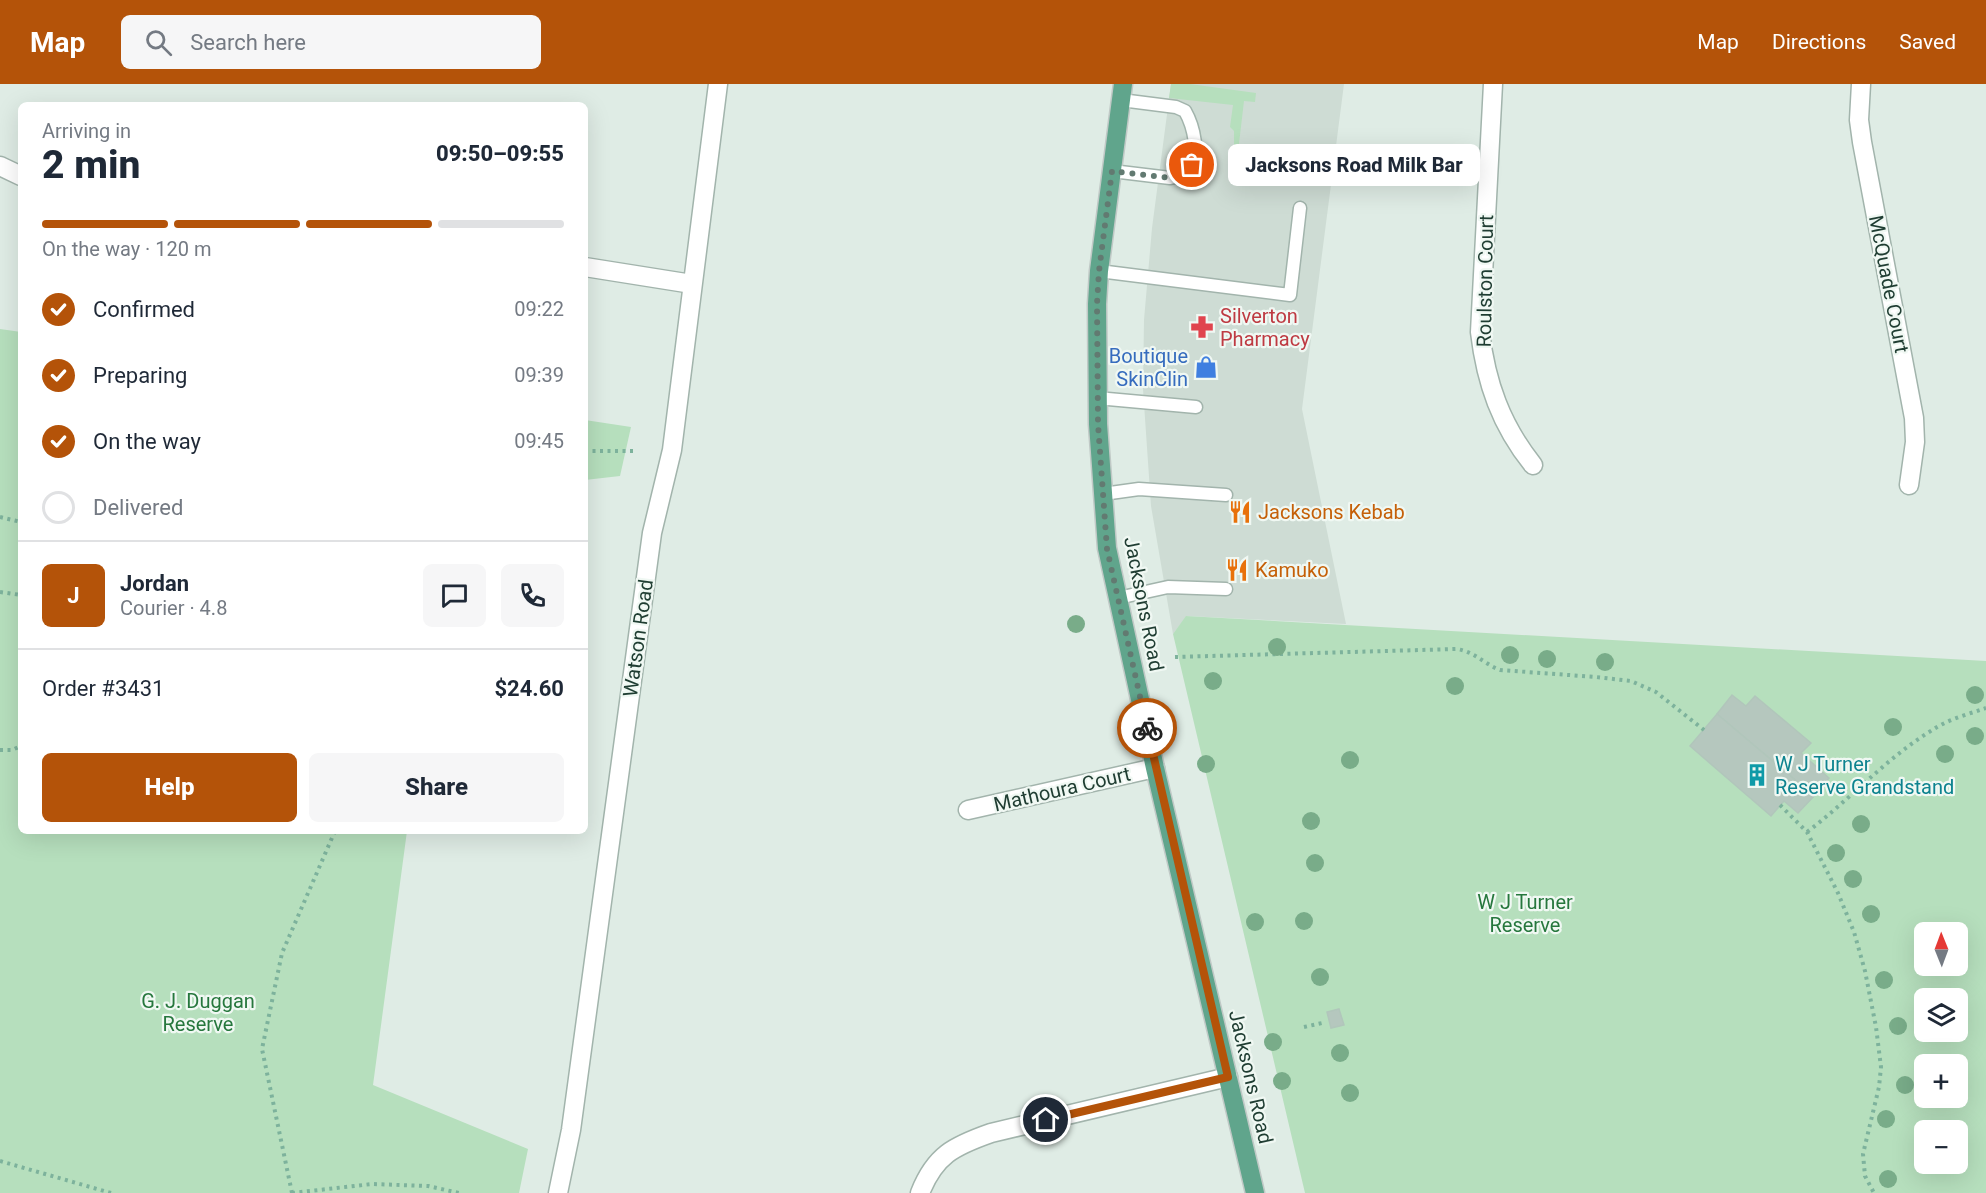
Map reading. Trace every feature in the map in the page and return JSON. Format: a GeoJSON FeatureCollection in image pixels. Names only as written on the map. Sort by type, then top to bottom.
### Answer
{"type":"FeatureCollection","features":[{"type":"Feature","properties":{"kind":"main road","name":"Jacksons Road"},"geometry":{"type":"LineString","coordinates":[[1122,92],[1099,271],[1097,398],[1107,549],[1155,768],[1255,1193]]}},
{"type":"Feature","properties":{"kind":"street","name":"Watson Road"},"geometry":{"type":"LineString","coordinates":[[558,1193],[571,1130],[652,533],[672,450],[718,84]]}},
{"type":"Feature","properties":{"kind":"street","name":"Roulston Court"},"geometry":{"type":"LineString","coordinates":[[1493,84],[1480,332],[1486,372],[1496,403],[1507,429],[1533,465]]}},
{"type":"Feature","properties":{"kind":"street","name":"McQuade Court"},"geometry":{"type":"LineString","coordinates":[[1861,84],[1859,120],[1862,142],[1914,418],[1915,442],[1909,485]]}},
{"type":"Feature","properties":{"kind":"street"},"geometry":{"type":"LineString","coordinates":[[0,166],[18,175]]}},
{"type":"Feature","properties":{"kind":"street"},"geometry":{"type":"LineString","coordinates":[[588,267],[692,284]]}},
{"type":"Feature","properties":{"kind":"street","name":"Mathoura Court"},"geometry":{"type":"LineString","coordinates":[[968,810],[1155,768]]}},
{"type":"Feature","properties":{"kind":"street"},"geometry":{"type":"LineString","coordinates":[[921,1193],[925,1182],[940,1159],[954,1147],[967,1142],[991,1133],[1228,1077]]}},
{"type":"Feature","properties":{"kind":"lane"},"geometry":{"type":"LineString","coordinates":[[1112,171],[1179,177],[1192,165],[1194,154],[1192,129],[1185,111],[1122,92]]}},
{"type":"Feature","properties":{"kind":"lane"},"geometry":{"type":"LineString","coordinates":[[1099,271],[1290,295],[1300,208]]}},
{"type":"Feature","properties":{"kind":"lane"},"geometry":{"type":"LineString","coordinates":[[1097,398],[1196,407]]}},
{"type":"Feature","properties":{"kind":"lane"},"geometry":{"type":"LineString","coordinates":[[1103,494],[1139,489],[1226,495]]}},
{"type":"Feature","properties":{"kind":"lane"},"geometry":{"type":"LineString","coordinates":[[1118,598],[1168,587],[1226,589]]}},
{"type":"Feature","properties":{"kind":"path"},"geometry":{"type":"LineString","coordinates":[[588,452],[634,451]]}},
{"type":"Feature","properties":{"kind":"path"},"geometry":{"type":"LineString","coordinates":[[0,517],[18,521]]}},
{"type":"Feature","properties":{"kind":"path"},"geometry":{"type":"LineString","coordinates":[[0,592],[18,595]]}},
{"type":"Feature","properties":{"kind":"path"},"geometry":{"type":"LineString","coordinates":[[1174,657],[1468,650],[1500,670],[1596,676],[1631,681],[1656,693],[1704,730]]}},
{"type":"Feature","properties":{"kind":"path"},"geometry":{"type":"LineString","coordinates":[[1807,832],[1826,818],[1901,750],[1936,727],[1986,708]]}},
{"type":"Feature","properties":{"kind":"path"},"geometry":{"type":"LineString","coordinates":[[0,750],[18,747]]}},
{"type":"Feature","properties":{"kind":"path"},"geometry":{"type":"LineString","coordinates":[[1780,805],[1807,832],[1838,893],[1854,932],[1876,1027],[1881,1067],[1879,1088],[1862,1166],[1874,1193]]}},
{"type":"Feature","properties":{"kind":"path"},"geometry":{"type":"LineString","coordinates":[[334,834],[282,953],[262,1049],[292,1193],[372,1184],[428,1186],[459,1193]]}},
{"type":"Feature","properties":{"kind":"path"},"geometry":{"type":"LineString","coordinates":[[1304,1027],[1322,1023]]}},
{"type":"Feature","properties":{"kind":"path"},"geometry":{"type":"LineString","coordinates":[[0,1161],[111,1193]]}},
{"type":"Feature","properties":{"kind":"shaded area"},"geometry":{"type":"Polygon","coordinates":[[[1171,84],[1344,84],[1302,409],[1346,624],[1187,616],[1173,634],[1151,506],[1143,389],[1144,320],[1152,228],[1171,84]]]}},
{"type":"Feature","properties":{"kind":"green space"},"geometry":{"type":"Polygon","coordinates":[[[1171,84],[1190,84],[1256,93],[1255,102],[1244,101],[1238,152],[1234,152],[1234,131],[1230,127],[1233,105],[1169,98],[1171,84]]]}},
{"type":"Feature","properties":{"kind":"green space","name":"G. J. Duggan Reserve"},"geometry":{"type":"Polygon","coordinates":[[[0,329],[18,332],[18,834],[407,834],[373,1085],[528,1149],[519,1193],[0,1193],[0,329]]]}},
{"type":"Feature","properties":{"kind":"green space"},"geometry":{"type":"Polygon","coordinates":[[[588,420],[631,427],[620,476],[588,480],[588,420]]]}},
{"type":"Feature","properties":{"kind":"green space","name":"W J Turner Reserve"},"geometry":{"type":"Polygon","coordinates":[[[1186,616],[1986,661],[1986,1193],[1305,1193],[1173,634],[1186,616]]]}},
{"type":"Feature","properties":{"kind":"building"},"geometry":{"type":"Polygon","coordinates":[[[1732,695],[1746,706],[1755,696],[1811,743],[1801,753],[1829,778],[1814,796],[1717,714],[1732,695]]]}},
{"type":"Feature","properties":{"kind":"building","name":"W J Turner Reserve Grandstand"},"geometry":{"type":"Polygon","coordinates":[[[1717,714],[1814,796],[1798,813],[1784,801],[1771,816],[1690,746],[1717,714]]]}},
{"type":"Feature","properties":{"kind":"building"},"geometry":{"type":"Polygon","coordinates":[[[1339,1009],[1344,1025],[1331,1028],[1327,1012],[1339,1009]]]}},
{"type":"Feature","properties":{"kind":"way so far"},"geometry":{"type":"LineString","coordinates":[[1147,728],[1107,549],[1097,398],[1099,271],[1112,171],[1170,178],[1179,177],[1192,165]]}},
{"type":"Feature","properties":{"kind":"place","name":"Jacksons Road Milk Bar"},"geometry":{"type":"Point","coordinates":[1192,165]}},
{"type":"Feature","properties":{"kind":"place","name":"Silverton Pharmacy"},"geometry":{"type":"Point","coordinates":[1202,327]}},
{"type":"Feature","properties":{"kind":"place","name":"Boutique SkinClin"},"geometry":{"type":"Point","coordinates":[1206,367]}},
{"type":"Feature","properties":{"kind":"place","name":"Jacksons Kebab"},"geometry":{"type":"Point","coordinates":[1240,512]}},
{"type":"Feature","properties":{"kind":"place","name":"Kamuko"},"geometry":{"type":"Point","coordinates":[1237,570]}},
{"type":"Feature","properties":{"kind":"place","name":"W J Turner Reserve Grandstand"},"geometry":{"type":"Point","coordinates":[1757,775]}},
{"type":"Feature","properties":{"kind":"route"},"geometry":{"type":"LineString","coordinates":[[1046,1120],[1228,1077],[1147,728]]}}]}
